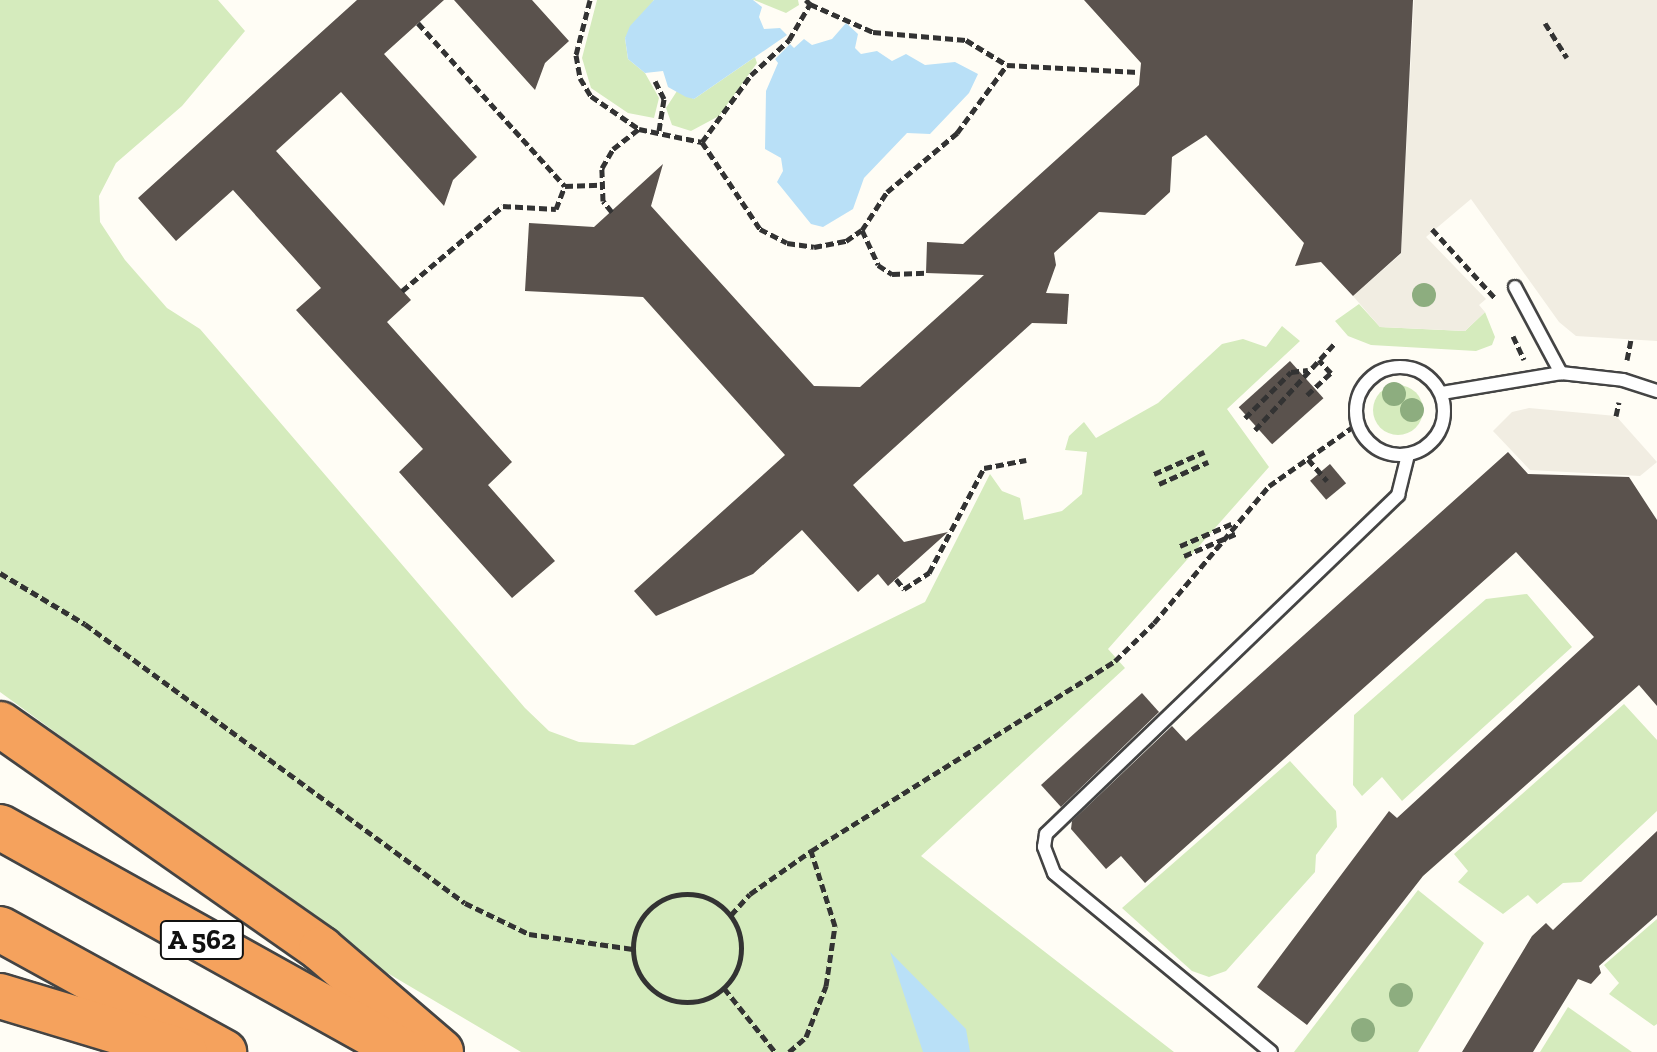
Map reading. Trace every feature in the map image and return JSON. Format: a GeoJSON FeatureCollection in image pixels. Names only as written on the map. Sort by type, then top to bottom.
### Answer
{"type":"FeatureCollection","features":[{"type":"Feature","properties":{"kind":"highway"},"geometry":{"type":"LineString","coordinates":[[0,724],[321,949],[441,1052]]}},
{"type":"Feature","properties":{"kind":"highway","name":"A 562"},"geometry":{"type":"LineString","coordinates":[[0,827],[404,1052]]}},
{"type":"Feature","properties":{"kind":"highway"},"geometry":{"type":"LineString","coordinates":[[0,929],[224,1052]]}},
{"type":"Feature","properties":{"kind":"highway"},"geometry":{"type":"LineString","coordinates":[[0,996],[185,1052]]}},
{"type":"Feature","properties":{"kind":"lane"},"geometry":{"type":"LineString","coordinates":[[1515,287],[1561,373]]}},
{"type":"Feature","properties":{"kind":"lane"},"geometry":{"type":"LineString","coordinates":[[1392,367],[1421,371],[1442,393],[1445,409],[1439,432],[1423,449],[1408,455],[1377,450],[1357,424],[1359,394],[1378,372],[1392,367]]}},
{"type":"Feature","properties":{"kind":"lane"},"geometry":{"type":"LineString","coordinates":[[1442,393],[1561,373],[1623,380],[1657,391]]}},
{"type":"Feature","properties":{"kind":"lane"},"geometry":{"type":"LineString","coordinates":[[1271,1052],[1054,873],[1044,847],[1046,834],[1398,495],[1408,455]]}},
{"type":"Feature","properties":{"kind":"path"},"geometry":{"type":"LineString","coordinates":[[590,0],[576,55],[580,78],[591,96],[639,129],[702,142],[760,229],[787,243],[814,247],[846,241],[862,230],[887,192],[957,133],[1007,65]]}},
{"type":"Feature","properties":{"kind":"path"},"geometry":{"type":"LineString","coordinates":[[702,142],[769,57],[789,40],[808,2],[873,32],[966,40],[1007,65],[1138,72]]}},
{"type":"Feature","properties":{"kind":"path"},"geometry":{"type":"LineString","coordinates":[[418,23],[565,186],[600,185]]}},
{"type":"Feature","properties":{"kind":"path"},"geometry":{"type":"LineString","coordinates":[[1545,23],[1567,58]]}},
{"type":"Feature","properties":{"kind":"path"},"geometry":{"type":"LineString","coordinates":[[655,81],[664,99],[659,131]]}},
{"type":"Feature","properties":{"kind":"path"},"geometry":{"type":"LineString","coordinates":[[612,212],[600,185],[602,168],[613,149],[639,129]]}},
{"type":"Feature","properties":{"kind":"path"},"geometry":{"type":"LineString","coordinates":[[402,291],[503,206],[556,209],[565,186]]}},
{"type":"Feature","properties":{"kind":"path"},"geometry":{"type":"LineString","coordinates":[[1432,229],[1496,299]]}},
{"type":"Feature","properties":{"kind":"path"},"geometry":{"type":"LineString","coordinates":[[862,230],[878,265],[904,278],[926,273]]}},
{"type":"Feature","properties":{"kind":"path"},"geometry":{"type":"LineString","coordinates":[[1255,430],[1334,344]]}},
{"type":"Feature","properties":{"kind":"path"},"geometry":{"type":"LineString","coordinates":[[1307,395],[1331,373],[1319,360]]}},
{"type":"Feature","properties":{"kind":"path"},"geometry":{"type":"LineString","coordinates":[[1245,418],[1291,372],[1309,370]]}},
{"type":"Feature","properties":{"kind":"path"},"geometry":{"type":"LineString","coordinates":[[731,915],[750,894],[811,851],[1115,661],[1154,623],[1269,486],[1357,424]]}},
{"type":"Feature","properties":{"kind":"path"},"geometry":{"type":"LineString","coordinates":[[1154,474],[1204,452]]}},
{"type":"Feature","properties":{"kind":"path"},"geometry":{"type":"LineString","coordinates":[[1308,459],[1327,481]]}},
{"type":"Feature","properties":{"kind":"path"},"geometry":{"type":"LineString","coordinates":[[896,579],[904,589],[929,573],[984,468],[1026,460]]}},
{"type":"Feature","properties":{"kind":"path"},"geometry":{"type":"LineString","coordinates":[[1159,484],[1208,462]]}},
{"type":"Feature","properties":{"kind":"path"},"geometry":{"type":"LineString","coordinates":[[1180,546],[1231,524]]}},
{"type":"Feature","properties":{"kind":"path"},"geometry":{"type":"LineString","coordinates":[[1184,556],[1235,534]]}},
{"type":"Feature","properties":{"kind":"path"},"geometry":{"type":"LineString","coordinates":[[0,573],[97,632],[465,903],[529,934],[633,949]]}},
{"type":"Feature","properties":{"kind":"path"},"geometry":{"type":"LineString","coordinates":[[789,1052],[806,1037],[826,986],[835,926],[811,851]]}},
{"type":"Feature","properties":{"kind":"path"},"geometry":{"type":"LineString","coordinates":[[697,894],[731,915],[742,949],[736,972],[724,988],[692,1002],[661,996],[642,978],[633,949],[640,921],[667,897],[697,894]]}},
{"type":"Feature","properties":{"kind":"path"},"geometry":{"type":"LineString","coordinates":[[724,988],[775,1052]]}},
{"type":"Feature","properties":{"kind":"green space"},"geometry":{"type":"Polygon","coordinates":[[[0,0],[218,0],[245,31],[182,106],[116,163],[99,196],[100,222],[125,260],[167,308],[200,329],[525,708],[549,731],[579,742],[634,745],[925,602],[990,474],[1002,491],[1020,498],[1024,520],[1062,511],[1082,494],[1087,452],[1065,450],[1069,436],[1084,422],[1096,438],[1158,403],[1222,344],[1243,339],[1266,347],[1282,326],[1300,341],[1227,409],[1269,467],[1108,649],[1125,668],[921,856],[1174,1052],[521,1052],[384,971],[0,692],[0,0]]]}},
{"type":"Feature","properties":{"kind":"green space"},"geometry":{"type":"Polygon","coordinates":[[[597,0],[654,0],[625,38],[628,59],[645,73],[659,98],[654,118],[628,113],[591,88],[582,58],[597,0]]]}},
{"type":"Feature","properties":{"kind":"green space"},"geometry":{"type":"Polygon","coordinates":[[[754,0],[798,0],[799,5],[786,13],[754,0]]]}},
{"type":"Feature","properties":{"kind":"green space"},"geometry":{"type":"Polygon","coordinates":[[[755,57],[757,63],[719,116],[691,131],[672,125],[666,108],[677,91],[694,99],[755,57]]]}},
{"type":"Feature","properties":{"kind":"green space"},"geometry":{"type":"Polygon","coordinates":[[[1359,304],[1380,327],[1465,331],[1485,312],[1495,337],[1492,345],[1476,351],[1371,345],[1348,336],[1335,321],[1359,304]]]}},
{"type":"Feature","properties":{"kind":"green space"},"geometry":{"type":"Polygon","coordinates":[[[1398,385],[1416,392],[1423,410],[1416,428],[1398,435],[1380,428],[1373,410],[1380,392],[1398,385]]]}},
{"type":"Feature","properties":{"kind":"green space"},"geometry":{"type":"Polygon","coordinates":[[[1527,594],[1572,647],[1402,801],[1382,777],[1362,796],[1353,785],[1354,715],[1486,599],[1527,594]]]}},
{"type":"Feature","properties":{"kind":"green space"},"geometry":{"type":"Polygon","coordinates":[[[1624,704],[1657,740],[1657,811],[1581,882],[1563,883],[1537,904],[1528,895],[1503,914],[1458,882],[1468,871],[1454,854],[1624,704]]]}},
{"type":"Feature","properties":{"kind":"green space"},"geometry":{"type":"Polygon","coordinates":[[[1290,761],[1336,811],[1337,827],[1316,855],[1315,872],[1226,971],[1209,977],[1192,971],[1122,908],[1290,761]]]}},
{"type":"Feature","properties":{"kind":"green space"},"geometry":{"type":"Polygon","coordinates":[[[1418,890],[1484,943],[1418,1052],[1294,1052],[1418,890]]]}},
{"type":"Feature","properties":{"kind":"green space"},"geometry":{"type":"Polygon","coordinates":[[[1657,919],[1657,1024],[1654,1026],[1609,994],[1619,983],[1604,965],[1657,919]]]}},
{"type":"Feature","properties":{"kind":"green space"},"geometry":{"type":"Polygon","coordinates":[[[1568,1007],[1632,1052],[1540,1052],[1568,1007]]]}},
{"type":"Feature","properties":{"kind":"shaded area"},"geometry":{"type":"Polygon","coordinates":[[[1414,0],[1657,0],[1657,341],[1576,336],[1559,322],[1471,199],[1426,237],[1486,299],[1479,305],[1485,312],[1465,331],[1380,327],[1353,296],[1401,254],[1414,0]]]}},
{"type":"Feature","properties":{"kind":"shaded area"},"geometry":{"type":"Polygon","coordinates":[[[1529,408],[1616,416],[1657,462],[1640,476],[1530,470],[1493,431],[1512,412],[1529,408]]]}},
{"type":"Feature","properties":{"kind":"water"},"geometry":{"type":"Polygon","coordinates":[[[654,0],[753,0],[762,7],[759,17],[764,29],[780,28],[787,35],[694,99],[686,97],[668,87],[663,71],[645,73],[628,59],[625,38],[630,26],[654,0]]]}},
{"type":"Feature","properties":{"kind":"water"},"geometry":{"type":"Polygon","coordinates":[[[846,23],[858,34],[855,48],[861,54],[877,51],[892,61],[906,54],[925,65],[955,62],[978,74],[969,93],[930,134],[907,133],[864,178],[853,209],[823,227],[811,224],[777,182],[783,171],[781,158],[765,149],[766,91],[778,63],[775,59],[790,44],[794,48],[804,39],[812,45],[832,39],[846,23]]]}},
{"type":"Feature","properties":{"kind":"water"},"geometry":{"type":"Polygon","coordinates":[[[890,952],[966,1029],[970,1052],[923,1052],[890,952]]]}},
{"type":"Feature","properties":{"kind":"building"},"geometry":{"type":"Polygon","coordinates":[[[357,0],[444,0],[384,54],[477,157],[453,180],[444,206],[341,92],[276,151],[411,300],[387,322],[512,462],[488,485],[555,561],[512,598],[399,472],[423,449],[296,310],[321,288],[233,190],[176,241],[138,198],[357,0]]]}},
{"type":"Feature","properties":{"kind":"building"},"geometry":{"type":"Polygon","coordinates":[[[454,0],[532,0],[569,41],[545,63],[535,90],[454,0]]]}},
{"type":"Feature","properties":{"kind":"building"},"geometry":{"type":"Polygon","coordinates":[[[1084,0],[1413,0],[1401,253],[1353,296],[1321,262],[1295,266],[1304,243],[1206,135],[1172,157],[1170,192],[1145,215],[1099,212],[1054,253],[1056,265],[1046,293],[1069,294],[1067,324],[1032,323],[853,485],[904,542],[948,532],[888,586],[878,574],[858,592],[802,530],[753,574],[656,616],[634,591],[785,455],[643,297],[525,291],[529,223],[594,227],[663,164],[651,206],[814,386],[860,387],[984,275],[926,273],[927,242],[963,244],[1139,85],[1141,63],[1084,0]]]}},
{"type":"Feature","properties":{"kind":"building"},"geometry":{"type":"Polygon","coordinates":[[[1290,361],[1323,398],[1272,444],[1239,407],[1290,361]]]}},
{"type":"Feature","properties":{"kind":"building"},"geometry":{"type":"Polygon","coordinates":[[[1508,452],[1528,474],[1629,477],[1657,520],[1657,706],[1639,685],[1423,876],[1307,1025],[1257,987],[1389,811],[1397,818],[1594,637],[1516,552],[1145,883],[1121,856],[1106,869],[1071,829],[1072,821],[1172,726],[1186,741],[1508,452]]]}},
{"type":"Feature","properties":{"kind":"building"},"geometry":{"type":"Polygon","coordinates":[[[1330,464],[1346,483],[1326,500],[1310,481],[1330,464]]]}},
{"type":"Feature","properties":{"kind":"building"},"geometry":{"type":"Polygon","coordinates":[[[1142,693],[1159,712],[1061,807],[1041,785],[1142,693]]]}},
{"type":"Feature","properties":{"kind":"building"},"geometry":{"type":"Polygon","coordinates":[[[1657,831],[1657,915],[1599,966],[1601,973],[1591,984],[1578,979],[1533,1052],[1462,1052],[1532,936],[1546,923],[1553,930],[1657,831]]]}}]}
